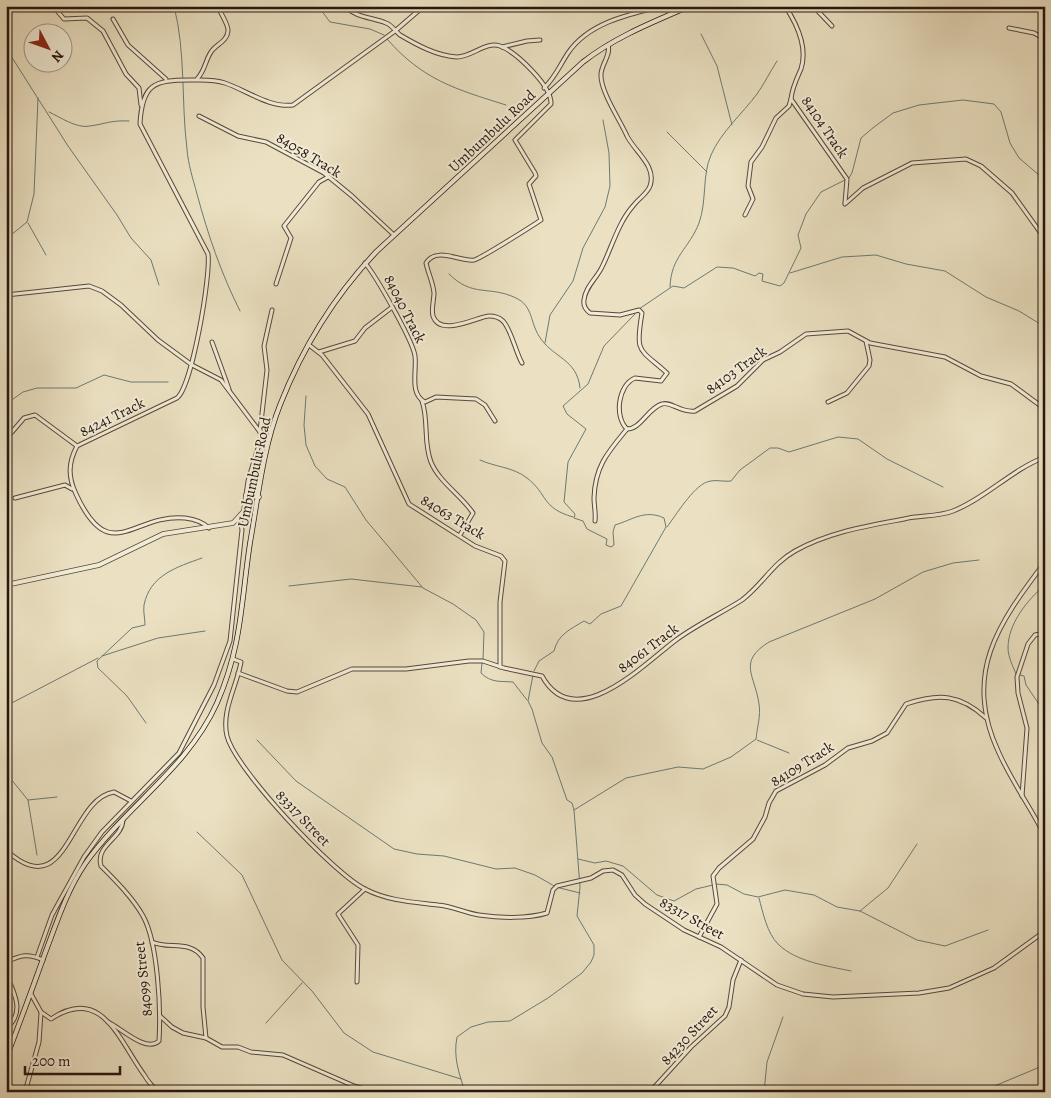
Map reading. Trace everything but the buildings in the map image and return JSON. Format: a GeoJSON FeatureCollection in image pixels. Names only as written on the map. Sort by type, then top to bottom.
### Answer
{"type":"FeatureCollection","features":[{"type":"Feature","properties":{"kind":"main road","name":"Umbumbulu Road"},"geometry":{"type":"LineString","coordinates":[[6,1058],[72,886],[84,865],[183,757],[203,731],[220,697],[232,661],[242,620],[250,544],[266,455],[279,406],[309,345],[327,314],[365,264],[394,235],[583,62],[608,45],[638,29],[690,6]]}},
{"type":"Feature","properties":{"kind":"main road"},"geometry":{"type":"LineString","coordinates":[[6,585],[99,565],[163,534],[233,523],[240,518],[244,511],[246,495],[259,497]]}},
{"type":"Feature","properties":{"kind":"street","name":"84241 Track"},"geometry":{"type":"LineString","coordinates":[[53,6],[66,20],[82,16],[103,31],[126,74],[139,88],[140,124],[208,254],[210,265],[192,365],[185,390],[177,398],[77,446],[71,459],[69,471],[74,491],[96,525],[108,532],[121,534],[160,519],[175,517],[190,519],[210,528]]}},
{"type":"Feature","properties":{"kind":"street"},"geometry":{"type":"LineString","coordinates":[[196,80],[204,71],[211,52],[224,41],[228,33],[228,28],[218,6]]}},
{"type":"Feature","properties":{"kind":"street"},"geometry":{"type":"LineString","coordinates":[[344,6],[360,17],[387,24],[395,31],[424,47],[450,56],[470,55],[489,45],[502,47],[528,40],[540,40]]}},
{"type":"Feature","properties":{"kind":"street"},"geometry":{"type":"LineString","coordinates":[[141,109],[152,85],[167,80],[225,83],[277,104],[293,106],[395,31],[424,6]]}},
{"type":"Feature","properties":{"kind":"street"},"geometry":{"type":"LineString","coordinates":[[544,88],[554,76],[568,52],[588,33],[619,18],[664,6]]}},
{"type":"Feature","properties":{"kind":"street","name":"84104 Track"},"geometry":{"type":"LineString","coordinates":[[785,6],[797,30],[804,55],[791,98],[847,179],[845,204],[863,188],[912,164],[966,158],[981,166],[1012,193],[1045,239]]}},
{"type":"Feature","properties":{"kind":"street"},"geometry":{"type":"LineString","coordinates":[[813,6],[832,26]]}},
{"type":"Feature","properties":{"kind":"street"},"geometry":{"type":"LineString","coordinates":[[113,19],[128,45],[157,74],[167,80]]}},
{"type":"Feature","properties":{"kind":"street"},"geometry":{"type":"LineString","coordinates":[[1009,28],[1034,33],[1045,38]]}},
{"type":"Feature","properties":{"kind":"street"},"geometry":{"type":"LineString","coordinates":[[595,521],[594,500],[600,468],[613,444],[627,429],[621,422],[619,408],[626,385],[635,378],[661,381],[667,373],[649,359],[639,346],[638,335],[642,313],[640,310],[620,315],[605,316],[590,314],[584,306],[588,288],[602,268],[607,254],[632,207],[650,187],[651,179],[646,162],[627,136],[602,83],[601,72],[609,51],[608,45]]}},
{"type":"Feature","properties":{"kind":"street"},"geometry":{"type":"LineString","coordinates":[[502,47],[532,68],[549,94],[551,104],[515,140],[536,176],[529,184],[541,220],[476,259],[442,256],[429,260],[427,265],[433,290],[432,314],[434,319],[453,325],[470,324],[487,316],[499,319],[507,326],[522,363]]}},
{"type":"Feature","properties":{"kind":"street"},"geometry":{"type":"LineString","coordinates":[[746,215],[753,199],[748,186],[750,162],[762,147],[776,118],[789,106],[791,98]]}},
{"type":"Feature","properties":{"kind":"street","name":"84058 Track"},"geometry":{"type":"LineString","coordinates":[[199,116],[238,136],[266,142],[328,177],[352,196],[394,235]]}},
{"type":"Feature","properties":{"kind":"street"},"geometry":{"type":"LineString","coordinates":[[276,284],[291,238],[284,226],[319,182],[328,177]]}},
{"type":"Feature","properties":{"kind":"street","name":"84040 Track"},"geometry":{"type":"LineString","coordinates":[[365,264],[375,276],[414,349],[416,375],[414,390],[422,401],[426,417],[425,440],[430,461],[473,513],[460,535]]}},
{"type":"Feature","properties":{"kind":"street"},"geometry":{"type":"LineString","coordinates":[[6,295],[89,286],[102,291],[121,305],[158,340],[192,365],[221,380],[260,432]]}},
{"type":"Feature","properties":{"kind":"street"},"geometry":{"type":"LineString","coordinates":[[319,352],[355,341],[367,326],[391,308]]}},
{"type":"Feature","properties":{"kind":"street"},"geometry":{"type":"LineString","coordinates":[[246,495],[248,481],[261,438],[260,432],[267,370],[264,346],[272,310]]}},
{"type":"Feature","properties":{"kind":"street","name":"84103 Track"},"geometry":{"type":"LineString","coordinates":[[627,429],[635,428],[659,405],[666,403],[680,411],[695,411],[736,386],[763,360],[780,352],[806,334],[848,331],[865,340],[889,348],[945,357],[981,376],[1012,384],[1045,409]]}},
{"type":"Feature","properties":{"kind":"street"},"geometry":{"type":"LineString","coordinates":[[828,402],[847,393],[869,366],[870,360],[865,340]]}},
{"type":"Feature","properties":{"kind":"street"},"geometry":{"type":"LineString","coordinates":[[212,342],[230,392]]}},
{"type":"Feature","properties":{"kind":"street","name":"84063 Track"},"geometry":{"type":"LineString","coordinates":[[309,345],[319,352],[368,414],[409,504],[475,546],[501,556],[505,561],[500,602],[500,667]]}},
{"type":"Feature","properties":{"kind":"street"},"geometry":{"type":"LineString","coordinates":[[422,401],[436,397],[476,398],[486,405],[496,421]]}},
{"type":"Feature","properties":{"kind":"street"},"geometry":{"type":"LineString","coordinates":[[6,439],[24,418],[36,415],[77,446]]}},
{"type":"Feature","properties":{"kind":"street","name":"84061 Track"},"geometry":{"type":"LineString","coordinates":[[238,673],[297,692],[352,669],[406,669],[483,661],[500,667],[542,676],[550,688],[566,698],[578,700],[605,692],[629,678],[678,638],[742,600],[756,588],[780,560],[809,543],[840,532],[902,519],[945,514],[962,507],[1012,473],[1045,457]]}},
{"type":"Feature","properties":{"kind":"street"},"geometry":{"type":"LineString","coordinates":[[15,498],[65,486],[74,491]]}},
{"type":"Feature","properties":{"kind":"street"},"geometry":{"type":"LineString","coordinates":[[37,957],[52,915],[67,884],[102,832],[179,753],[214,686],[230,641],[242,530],[240,518]]}},
{"type":"Feature","properties":{"kind":"street"},"geometry":{"type":"LineString","coordinates":[[1045,562],[997,632],[984,671],[986,718],[998,752],[1045,836]]}},
{"type":"Feature","properties":{"kind":"street"},"geometry":{"type":"LineString","coordinates":[[1022,796],[1027,728],[1018,693],[1017,677],[1028,644],[1036,635],[1045,633]]}},
{"type":"Feature","properties":{"kind":"street"},"geometry":{"type":"LineString","coordinates":[[224,662],[241,662],[238,673]]}},
{"type":"Feature","properties":{"kind":"street","name":"83317 Street"},"geometry":{"type":"LineString","coordinates":[[238,673],[225,727],[238,760],[260,789],[299,830],[352,882],[365,889],[407,902],[440,905],[480,915],[532,916],[547,913],[553,890],[557,886],[583,881],[608,870],[619,873],[639,900],[677,926],[712,942],[777,985],[815,996],[857,997],[919,993],[949,988],[980,975],[1045,931]]}},
{"type":"Feature","properties":{"kind":"street","name":"84109 Track"},"geometry":{"type":"LineString","coordinates":[[699,937],[717,904],[714,876],[719,868],[754,840],[769,803],[780,788],[825,765],[848,748],[872,742],[887,733],[906,704],[950,697],[973,707],[986,718]]}},
{"type":"Feature","properties":{"kind":"street"},"geometry":{"type":"LineString","coordinates":[[179,753],[183,757]]}},
{"type":"Feature","properties":{"kind":"street"},"geometry":{"type":"LineString","coordinates":[[6,850],[22,863],[31,866],[44,866],[60,854],[96,800],[114,792],[131,801]]}},
{"type":"Feature","properties":{"kind":"street","name":"84099 Street"},"geometry":{"type":"LineString","coordinates":[[108,1022],[144,1043],[151,1045],[159,1041],[159,1015],[151,942],[143,915],[101,866],[100,860],[100,854],[121,829],[124,820]]}},
{"type":"Feature","properties":{"kind":"street"},"geometry":{"type":"LineString","coordinates":[[357,982],[358,945],[338,914],[365,889]]}},
{"type":"Feature","properties":{"kind":"street"},"geometry":{"type":"LineString","coordinates":[[151,942],[163,945],[183,945],[200,953],[203,958],[203,1007],[206,1038]]}},
{"type":"Feature","properties":{"kind":"street"},"geometry":{"type":"LineString","coordinates":[[6,962],[24,954],[43,960]]}},
{"type":"Feature","properties":{"kind":"street","name":"84230 Street"},"geometry":{"type":"LineString","coordinates":[[650,1092],[691,1047],[725,1016],[729,1007],[733,980],[741,960]]}},
{"type":"Feature","properties":{"kind":"street"},"geometry":{"type":"LineString","coordinates":[[6,974],[18,1005],[12,1022],[6,1028]]}},
{"type":"Feature","properties":{"kind":"street"},"geometry":{"type":"LineString","coordinates":[[31,994],[41,1012],[51,1019],[64,1010],[83,1008],[99,1014],[108,1022],[157,1092]]}},
{"type":"Feature","properties":{"kind":"street"},"geometry":{"type":"LineString","coordinates":[[25,1092],[39,1042],[41,1012]]}},
{"type":"Feature","properties":{"kind":"street"},"geometry":{"type":"LineString","coordinates":[[159,1015],[176,1031],[206,1038],[222,1047],[283,1055],[354,1086],[375,1092]]}},
{"type":"Feature","properties":{"kind":"waterway"},"geometry":{"type":"LineString","coordinates":[[174,6],[182,59],[185,131],[190,166],[201,209],[216,254],[240,311]]}},
{"type":"Feature","properties":{"kind":"waterway"},"geometry":{"type":"LineString","coordinates":[[318,6],[330,22],[370,29],[384,35]]}},
{"type":"Feature","properties":{"kind":"waterway"},"geometry":{"type":"LineString","coordinates":[[701,34],[717,66],[732,125]]}},
{"type":"Feature","properties":{"kind":"waterway"},"geometry":{"type":"LineString","coordinates":[[387,39],[400,53],[427,74],[455,88],[506,105]]}},
{"type":"Feature","properties":{"kind":"waterway"},"geometry":{"type":"LineString","coordinates":[[6,48],[68,146],[131,238],[151,260],[159,285]]}},
{"type":"Feature","properties":{"kind":"waterway"},"geometry":{"type":"LineString","coordinates":[[670,287],[671,276],[677,260],[699,223],[703,206],[706,171],[711,155],[726,131],[757,94],[777,61]]}},
{"type":"Feature","properties":{"kind":"waterway"},"geometry":{"type":"LineString","coordinates":[[6,239],[27,222],[34,194],[38,98]]}},
{"type":"Feature","properties":{"kind":"waterway"},"geometry":{"type":"LineString","coordinates":[[639,309],[673,286],[684,288],[717,267],[733,268],[755,276],[759,273],[763,274],[762,281],[780,286],[784,283],[801,248],[798,235],[806,214],[821,192],[849,178],[861,138],[893,113],[919,105],[963,100],[994,104],[1001,112],[1010,143],[1019,158],[1039,175],[1040,194],[1045,202]]}},
{"type":"Feature","properties":{"kind":"waterway"},"geometry":{"type":"LineString","coordinates":[[49,112],[80,126],[129,121]]}},
{"type":"Feature","properties":{"kind":"waterway"},"geometry":{"type":"LineString","coordinates":[[545,343],[550,315],[573,281],[583,248],[605,207],[610,186],[609,153],[603,120]]}},
{"type":"Feature","properties":{"kind":"waterway"},"geometry":{"type":"LineString","coordinates":[[667,132],[707,172]]}},
{"type":"Feature","properties":{"kind":"waterway"},"geometry":{"type":"LineString","coordinates":[[28,223],[46,255]]}},
{"type":"Feature","properties":{"kind":"waterway"},"geometry":{"type":"LineString","coordinates":[[790,273],[842,257],[876,255],[906,264],[945,271],[986,297],[1019,311],[1045,327]]}},
{"type":"Feature","properties":{"kind":"waterway"},"geometry":{"type":"LineString","coordinates":[[449,274],[466,286],[474,289],[498,292],[522,301],[526,305],[539,336],[550,349],[574,370],[580,388]]}},
{"type":"Feature","properties":{"kind":"waterway"},"geometry":{"type":"LineString","coordinates":[[534,671],[539,661],[554,651],[559,640],[566,633],[584,621],[590,624],[601,614],[621,606],[666,527],[664,518],[657,516],[645,515],[633,518],[615,525],[613,532],[614,545],[611,547],[606,545],[607,539],[587,529],[583,521],[574,518],[575,514],[564,502],[568,462],[586,429],[567,414],[563,406],[588,384],[604,346],[635,314]]}},
{"type":"Feature","properties":{"kind":"waterway"},"geometry":{"type":"LineString","coordinates":[[6,404],[23,392],[37,388],[76,388],[104,375],[131,382],[168,382]]}},
{"type":"Feature","properties":{"kind":"waterway"},"geometry":{"type":"LineString","coordinates":[[306,396],[304,425],[306,445],[315,466],[327,479],[345,487],[366,520],[423,588],[453,604],[476,620],[484,632],[483,660]]}},
{"type":"Feature","properties":{"kind":"waterway"},"geometry":{"type":"LineString","coordinates":[[667,527],[696,489],[707,482],[731,481],[740,470],[770,448],[778,448],[789,452],[838,437],[858,439],[887,459],[943,487]]}},
{"type":"Feature","properties":{"kind":"waterway"},"geometry":{"type":"LineString","coordinates":[[480,460],[522,474],[534,484],[550,505],[573,517]]}},
{"type":"Feature","properties":{"kind":"waterway"},"geometry":{"type":"LineString","coordinates":[[146,723],[127,696],[98,668],[97,661],[132,628],[145,625],[144,605],[147,595],[158,579],[174,569],[202,558]]}},
{"type":"Feature","properties":{"kind":"waterway"},"geometry":{"type":"LineString","coordinates":[[574,810],[626,778],[678,767],[703,769],[731,757],[756,739],[759,708],[750,670],[753,656],[769,642],[875,599],[923,572],[953,563],[979,560]]}},
{"type":"Feature","properties":{"kind":"waterway"},"geometry":{"type":"LineString","coordinates":[[289,586],[351,579],[422,587]]}},
{"type":"Feature","properties":{"kind":"waterway"},"geometry":{"type":"LineString","coordinates":[[1016,674],[1008,651],[1011,630],[1025,605],[1045,585]]}},
{"type":"Feature","properties":{"kind":"waterway"},"geometry":{"type":"LineString","coordinates":[[102,656],[158,638],[205,631]]}},
{"type":"Feature","properties":{"kind":"waterway"},"geometry":{"type":"LineString","coordinates":[[6,706],[98,658]]}},
{"type":"Feature","properties":{"kind":"waterway"},"geometry":{"type":"LineString","coordinates":[[482,663],[481,673],[496,681],[513,682],[527,700]]}},
{"type":"Feature","properties":{"kind":"waterway"},"geometry":{"type":"LineString","coordinates":[[465,1092],[456,1058],[457,1037],[471,1027],[488,1022],[510,1021],[548,998],[582,973],[594,955],[594,945],[577,916],[580,887],[574,810],[572,803],[567,800],[552,757],[542,743],[528,701],[533,675]]}},
{"type":"Feature","properties":{"kind":"waterway"},"geometry":{"type":"LineString","coordinates":[[1020,675],[1024,676],[1026,685],[1045,713]]}},
{"type":"Feature","properties":{"kind":"waterway"},"geometry":{"type":"LineString","coordinates":[[257,740],[296,781],[394,849],[417,854],[444,856],[496,869],[515,868],[535,875],[556,887],[580,893]]}},
{"type":"Feature","properties":{"kind":"waterway"},"geometry":{"type":"LineString","coordinates":[[757,740],[789,753]]}},
{"type":"Feature","properties":{"kind":"waterway"},"geometry":{"type":"LineString","coordinates":[[6,773],[28,800],[37,855]]}},
{"type":"Feature","properties":{"kind":"waterway"},"geometry":{"type":"LineString","coordinates":[[28,800],[57,797]]}},
{"type":"Feature","properties":{"kind":"waterway"},"geometry":{"type":"LineString","coordinates":[[197,832],[242,875],[282,960],[312,991],[344,1033],[373,1052],[461,1079]]}},
{"type":"Feature","properties":{"kind":"waterway"},"geometry":{"type":"LineString","coordinates":[[860,911],[888,888],[917,844]]}},
{"type":"Feature","properties":{"kind":"waterway"},"geometry":{"type":"LineString","coordinates":[[578,859],[595,863],[606,861],[623,866],[657,895],[674,901],[696,889],[713,885]]}},
{"type":"Feature","properties":{"kind":"waterway"},"geometry":{"type":"LineString","coordinates":[[716,884],[727,885],[744,894],[758,897],[785,890],[814,895],[837,907],[860,911],[917,940],[945,946],[988,930]]}},
{"type":"Feature","properties":{"kind":"waterway"},"geometry":{"type":"LineString","coordinates":[[759,898],[771,934],[785,950],[803,959],[851,971]]}},
{"type":"Feature","properties":{"kind":"waterway"},"geometry":{"type":"LineString","coordinates":[[266,1023],[302,983]]}},
{"type":"Feature","properties":{"kind":"waterway"},"geometry":{"type":"LineString","coordinates":[[764,1092],[767,1062],[783,1017]]}},
{"type":"Feature","properties":{"kind":"waterway"},"geometry":{"type":"LineString","coordinates":[[980,1092],[1040,1067]]}}]}
